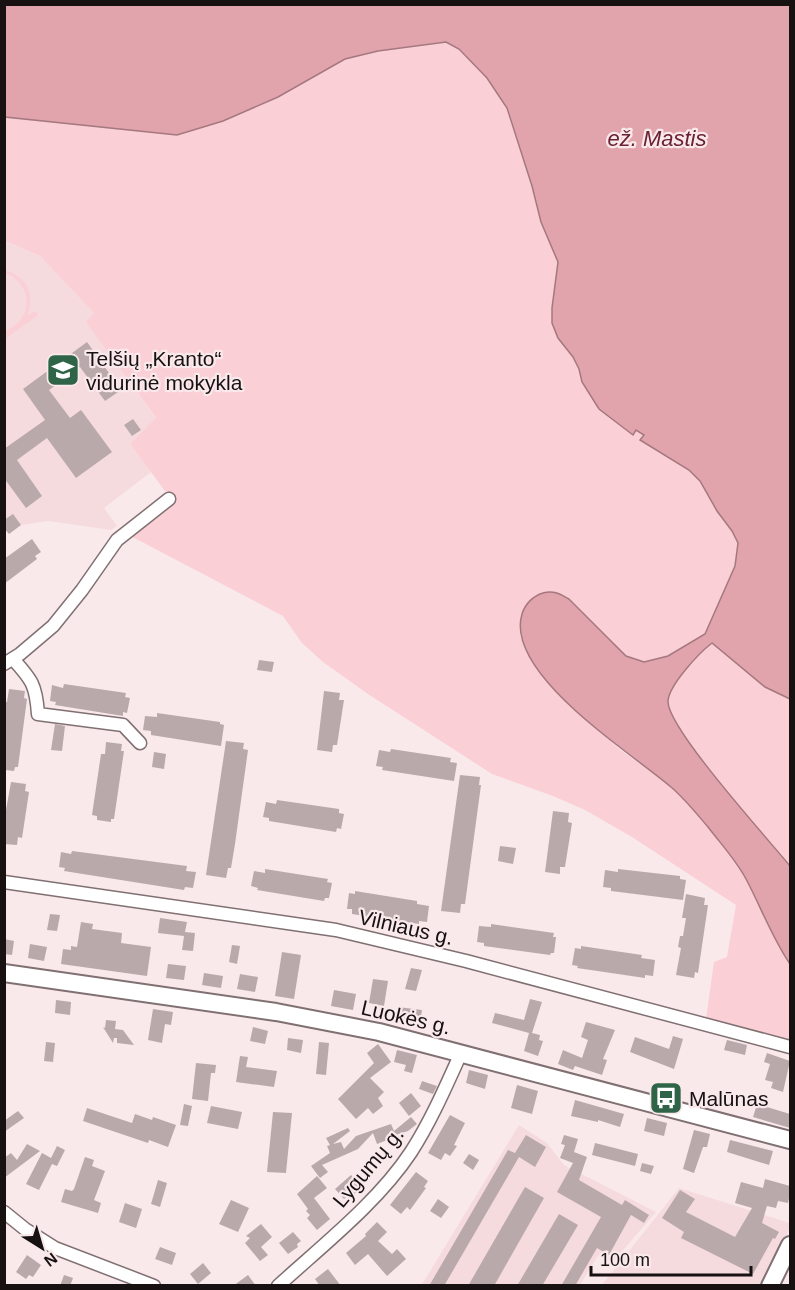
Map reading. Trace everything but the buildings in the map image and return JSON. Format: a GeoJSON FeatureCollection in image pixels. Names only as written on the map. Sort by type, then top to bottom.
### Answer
{"type":"FeatureCollection","features":[{"type":"Feature","properties":{"kind":"main road","name":"Luokės g."},"geometry":{"type":"LineString","coordinates":[[4,973],[276,1012],[379,1032],[790,1140]]}},
{"type":"Feature","properties":{"kind":"main road"},"geometry":{"type":"LineString","coordinates":[[770,1286],[790,1245]]}},
{"type":"Feature","properties":{"kind":"street"},"geometry":{"type":"LineString","coordinates":[[140,743],[123,725],[38,714],[34,684],[9,661],[53,626],[117,540],[169,499]]}},
{"type":"Feature","properties":{"kind":"street","name":"Vilniaus g."},"geometry":{"type":"LineString","coordinates":[[4,882],[336,930],[477,963],[790,1047]]}},
{"type":"Feature","properties":{"kind":"street","name":"Lygumų g."},"geometry":{"type":"LineString","coordinates":[[278,1286],[369,1202],[411,1152],[461,1053]]}},
{"type":"Feature","properties":{"kind":"street"},"geometry":{"type":"LineString","coordinates":[[4,1212],[55,1248],[154,1286]]}},
{"type":"Feature","properties":{"kind":"shaded area"},"geometry":{"type":"Polygon","coordinates":[[[446,42],[459,49],[487,78],[507,108],[541,222],[559,262],[552,308],[558,338],[573,357],[582,382],[632,434],[636,430],[644,435],[641,440],[689,470],[700,481],[738,543],[735,566],[705,634],[668,656],[644,662],[626,656],[569,599],[523,611],[520,620],[520,635],[524,647],[543,676],[618,748],[670,786],[688,803],[731,855],[745,877],[780,949],[790,964],[790,1041],[706,1019],[714,962],[727,957],[736,905],[632,837],[585,810],[492,774],[368,694],[323,662],[302,643],[283,616],[121,531],[168,495],[130,444],[156,418],[86,322],[94,313],[40,256],[5,241],[5,117],[177,135],[223,121],[278,97],[345,59],[378,51],[446,42]]]}},
{"type":"Feature","properties":{"kind":"shaded area","name":"Telšių „Kranto“ vidurinė mokykla"},"geometry":{"type":"Polygon","coordinates":[[[4,241],[40,256],[94,313],[87,322],[156,419],[130,444],[151,472],[104,508],[117,526],[111,530],[48,521],[21,525],[9,534],[5,528],[4,241]]]}},
{"type":"Feature","properties":{"kind":"shaded area"},"geometry":{"type":"Polygon","coordinates":[[[5,270],[24,282],[30,300],[28,315],[35,311],[38,315],[5,339],[5,329],[6,331],[16,324],[25,312],[27,298],[22,286],[12,276],[5,273],[5,270]]]}},
{"type":"Feature","properties":{"kind":"shaded area"},"geometry":{"type":"Polygon","coordinates":[[[712,643],[765,687],[790,699],[790,866],[701,758],[672,715],[668,701],[673,687],[712,643]]]}},
{"type":"Feature","properties":{"kind":"shaded area"},"geometry":{"type":"Polygon","coordinates":[[[519,1125],[547,1143],[564,1165],[656,1212],[613,1262],[598,1256],[580,1285],[421,1286],[519,1125]]]}},
{"type":"Feature","properties":{"kind":"shaded area"},"geometry":{"type":"Polygon","coordinates":[[[679,1188],[790,1223],[790,1228],[760,1285],[601,1286],[679,1188]]]}},
{"type":"Feature","properties":{"kind":"water","name":"ež. Mastis"},"geometry":{"type":"Polygon","coordinates":[[[5,4],[790,5],[790,699],[765,687],[712,643],[679,678],[668,701],[672,715],[701,758],[790,866],[790,964],[742,872],[708,827],[671,787],[602,734],[551,686],[532,662],[522,637],[522,614],[527,604],[539,594],[554,592],[569,599],[626,656],[644,662],[668,656],[705,634],[735,566],[738,543],[700,481],[689,470],[640,440],[644,435],[636,430],[633,435],[599,409],[582,382],[573,357],[558,338],[552,323],[552,308],[558,262],[541,222],[507,108],[487,78],[459,49],[446,42],[378,51],[345,59],[278,97],[223,121],[177,135],[5,117],[5,4]]]}},
{"type":"Feature","properties":{"kind":"place","name":"Telšių „Kranto“ vidurinė mokykla"},"geometry":{"type":"Point","coordinates":[63,370]}},
{"type":"Feature","properties":{"kind":"place","name":"Malūnas"},"geometry":{"type":"Point","coordinates":[666,1098]}}]}
